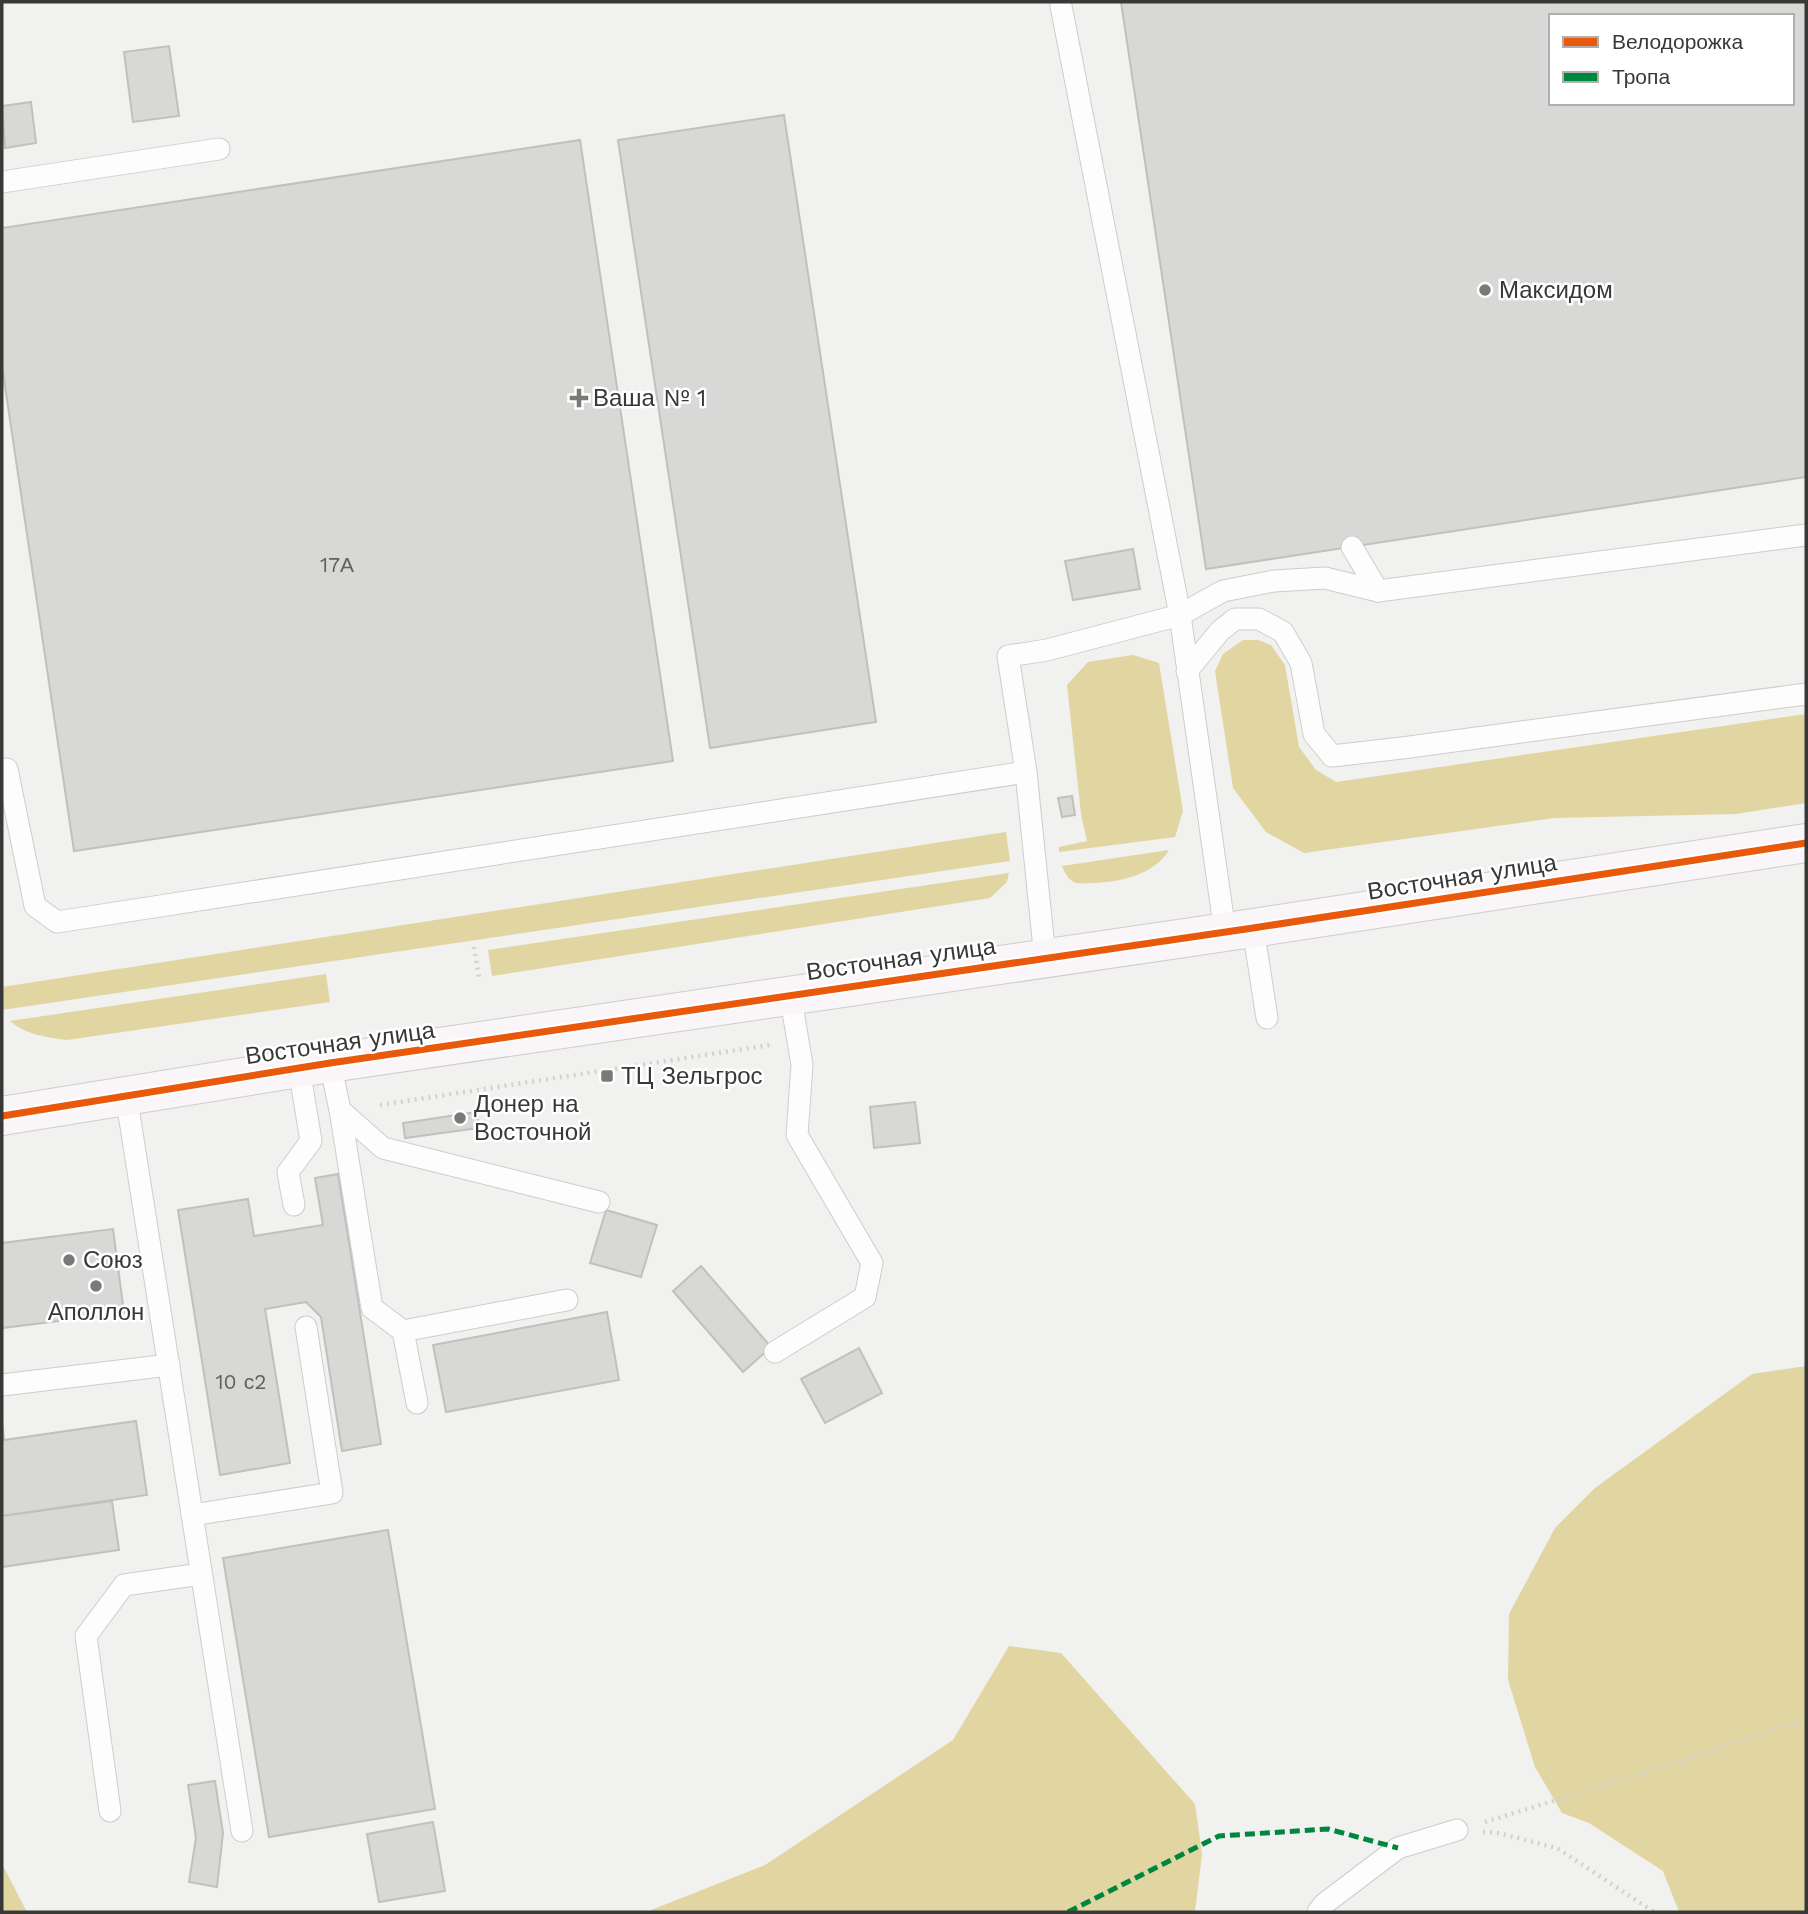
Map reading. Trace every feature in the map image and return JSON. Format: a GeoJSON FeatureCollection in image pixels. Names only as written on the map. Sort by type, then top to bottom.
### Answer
{"type":"FeatureCollection","features":[{"type":"Feature","properties":{"kind":"street","name":"Восточная улица"},"geometry":{"type":"LineString","coordinates":[[2,1116],[315,1066],[1239,930],[1806,843]]}},
{"type":"Feature","properties":{"kind":"lane"},"geometry":{"type":"LineString","coordinates":[[1061,6],[1239,930],[1267,1018]]}},
{"type":"Feature","properties":{"kind":"lane"},"geometry":{"type":"LineString","coordinates":[[2,182],[219,149]]}},
{"type":"Feature","properties":{"kind":"lane"},"geometry":{"type":"LineString","coordinates":[[1045,958],[1026,772],[1008,656],[1047,650],[1180,615],[1223,591],[1274,581],[1325,578],[1378,591],[1806,535]]}},
{"type":"Feature","properties":{"kind":"lane"},"geometry":{"type":"LineString","coordinates":[[1352,547],[1378,591]]}},
{"type":"Feature","properties":{"kind":"lane"},"geometry":{"type":"LineString","coordinates":[[1187,671],[1220,631],[1236,619],[1258,619],[1283,632],[1301,663],[1314,734],[1332,756],[1806,694]]}},
{"type":"Feature","properties":{"kind":"lane"},"geometry":{"type":"LineString","coordinates":[[2,770],[7,769],[35,906],[57,922],[1026,772]]}},
{"type":"Feature","properties":{"kind":"lane"},"geometry":{"type":"LineString","coordinates":[[775,1352],[865,1297],[872,1263],[797,1135],[802,1065],[790,995]]}},
{"type":"Feature","properties":{"kind":"lane"},"geometry":{"type":"LineString","coordinates":[[315,1066],[341,1110],[383,1148],[599,1202]]}},
{"type":"Feature","properties":{"kind":"lane"},"geometry":{"type":"LineString","coordinates":[[294,1205],[288,1172],[311,1141],[315,1066]]}},
{"type":"Feature","properties":{"kind":"lane"},"geometry":{"type":"LineString","coordinates":[[126,1095],[242,1831]]}},
{"type":"Feature","properties":{"kind":"lane"},"geometry":{"type":"LineString","coordinates":[[341,1110],[372,1308],[403,1331],[417,1403]]}},
{"type":"Feature","properties":{"kind":"lane"},"geometry":{"type":"LineString","coordinates":[[403,1331],[567,1300]]}},
{"type":"Feature","properties":{"kind":"lane"},"geometry":{"type":"LineString","coordinates":[[192,1515],[332,1493],[306,1327]]}},
{"type":"Feature","properties":{"kind":"lane"},"geometry":{"type":"LineString","coordinates":[[2,1385],[169,1364]]}},
{"type":"Feature","properties":{"kind":"lane"},"geometry":{"type":"LineString","coordinates":[[110,1811],[86,1636],[124,1585],[201,1574]]}},
{"type":"Feature","properties":{"kind":"lane"},"geometry":{"type":"LineString","coordinates":[[1318,1912],[1324,1904],[1398,1848],[1457,1830]]}},
{"type":"Feature","properties":{"kind":"path"},"geometry":{"type":"LineString","coordinates":[[474,947],[479,978]]}},
{"type":"Feature","properties":{"kind":"path"},"geometry":{"type":"LineString","coordinates":[[341,1110],[798,1040]]}},
{"type":"Feature","properties":{"kind":"path"},"geometry":{"type":"LineString","coordinates":[[494,1079],[496,1086]]}},
{"type":"Feature","properties":{"kind":"path"},"geometry":{"type":"LineString","coordinates":[[1457,1830],[1657,1769],[1806,1719]]}},
{"type":"Feature","properties":{"kind":"path"},"geometry":{"type":"LineString","coordinates":[[1457,1830],[1498,1833],[1557,1848],[1654,1912]]}},
{"type":"Feature","properties":{"kind":"shaded area"},"geometry":{"type":"Polygon","coordinates":[[[1243,640],[1258,640],[1271,645],[1285,665],[1299,747],[1316,770],[1336,782],[1806,714],[1806,803],[1736,814],[1554,818],[1304,853],[1266,832],[1233,788],[1215,671],[1223,654],[1243,640]]]}},
{"type":"Feature","properties":{"kind":"shaded area"},"geometry":{"type":"Polygon","coordinates":[[[1133,655],[1159,663],[1183,811],[1175,837],[1059,852],[1059,847],[1087,841],[1081,814],[1067,685],[1088,662],[1133,655]]]}},
{"type":"Feature","properties":{"kind":"shaded area"},"geometry":{"type":"Polygon","coordinates":[[[1006,832],[1010,861],[2,1010],[2,987],[1006,832]]]}},
{"type":"Feature","properties":{"kind":"shaded area"},"geometry":{"type":"Polygon","coordinates":[[[1169,850],[1155,866],[1135,876],[1114,881],[1076,883],[1069,878],[1062,866],[1169,850]]]}},
{"type":"Feature","properties":{"kind":"shaded area"},"geometry":{"type":"Polygon","coordinates":[[[1009,873],[1007,882],[990,898],[492,976],[488,950],[1009,873]]]}},
{"type":"Feature","properties":{"kind":"shaded area"},"geometry":{"type":"Polygon","coordinates":[[[326,974],[330,1002],[67,1040],[30,1032],[10,1021],[326,974]]]}},
{"type":"Feature","properties":{"kind":"shaded area"},"geometry":{"type":"Polygon","coordinates":[[[1806,1366],[1806,1912],[1679,1912],[1663,1871],[1589,1823],[1562,1813],[1535,1767],[1508,1680],[1509,1614],[1555,1528],[1595,1488],[1752,1374],[1806,1366]]]}},
{"type":"Feature","properties":{"kind":"shaded area"},"geometry":{"type":"Polygon","coordinates":[[[1009,1646],[1061,1653],[1195,1804],[1202,1854],[1195,1912],[646,1912],[765,1865],[953,1740],[1009,1646]]]}},
{"type":"Feature","properties":{"kind":"shaded area"},"geometry":{"type":"Polygon","coordinates":[[[2,1864],[27,1912],[2,1912],[2,1864]]]}},
{"type":"Feature","properties":{"kind":"building","name":"Максидом"},"geometry":{"type":"Polygon","coordinates":[[[1121,2],[1806,2],[1806,477],[1206,569],[1121,2]]]}},
{"type":"Feature","properties":{"kind":"building"},"geometry":{"type":"Polygon","coordinates":[[[169,46],[179,116],[133,122],[124,52],[169,46]]]}},
{"type":"Feature","properties":{"kind":"building"},"geometry":{"type":"Polygon","coordinates":[[[31,102],[36,143],[5,148],[2,106],[31,102]]]}},
{"type":"Feature","properties":{"kind":"building"},"geometry":{"type":"Polygon","coordinates":[[[784,115],[876,722],[710,748],[618,140],[784,115]]]}},
{"type":"Feature","properties":{"kind":"building"},"geometry":{"type":"Polygon","coordinates":[[[580,140],[673,761],[74,851],[2,366],[2,228],[580,140]]]}},
{"type":"Feature","properties":{"kind":"building"},"geometry":{"type":"Polygon","coordinates":[[[1133,549],[1140,589],[1073,600],[1065,561],[1133,549]]]}},
{"type":"Feature","properties":{"kind":"building"},"geometry":{"type":"Polygon","coordinates":[[[1072,796],[1075,815],[1062,817],[1058,798],[1072,796]]]}},
{"type":"Feature","properties":{"kind":"building"},"geometry":{"type":"Polygon","coordinates":[[[915,1102],[920,1143],[874,1148],[870,1107],[915,1102]]]}},
{"type":"Feature","properties":{"kind":"building"},"geometry":{"type":"Polygon","coordinates":[[[477,1112],[479,1128],[405,1138],[403,1123],[477,1112]]]}},
{"type":"Feature","properties":{"kind":"building"},"geometry":{"type":"Polygon","coordinates":[[[338,1174],[381,1444],[342,1451],[321,1317],[306,1302],[265,1309],[290,1463],[220,1475],[178,1210],[248,1199],[254,1236],[323,1225],[315,1178],[338,1174]]]}},
{"type":"Feature","properties":{"kind":"building"},"geometry":{"type":"Polygon","coordinates":[[[606,1210],[657,1225],[641,1277],[590,1263],[606,1210]]]}},
{"type":"Feature","properties":{"kind":"building"},"geometry":{"type":"Polygon","coordinates":[[[113,1229],[124,1313],[2,1328],[2,1243],[113,1229]]]}},
{"type":"Feature","properties":{"kind":"building"},"geometry":{"type":"Polygon","coordinates":[[[701,1266],[771,1347],[743,1372],[673,1291],[701,1266]]]}},
{"type":"Feature","properties":{"kind":"building"},"geometry":{"type":"Polygon","coordinates":[[[607,1312],[619,1380],[446,1412],[433,1345],[607,1312]]]}},
{"type":"Feature","properties":{"kind":"building"},"geometry":{"type":"Polygon","coordinates":[[[859,1348],[882,1393],[825,1423],[801,1379],[859,1348]]]}},
{"type":"Feature","properties":{"kind":"building"},"geometry":{"type":"Polygon","coordinates":[[[136,1421],[147,1495],[2,1516],[2,1422],[4,1440],[136,1421]]]}},
{"type":"Feature","properties":{"kind":"building"},"geometry":{"type":"Polygon","coordinates":[[[112,1501],[119,1550],[2,1567],[2,1516],[112,1501]]]}},
{"type":"Feature","properties":{"kind":"building"},"geometry":{"type":"Polygon","coordinates":[[[388,1530],[435,1809],[269,1837],[223,1558],[388,1530]]]}},
{"type":"Feature","properties":{"kind":"building"},"geometry":{"type":"Polygon","coordinates":[[[215,1781],[223,1833],[217,1887],[189,1882],[196,1838],[188,1785],[215,1781]]]}},
{"type":"Feature","properties":{"kind":"building"},"geometry":{"type":"Polygon","coordinates":[[[433,1822],[445,1891],[379,1902],[367,1834],[433,1822]]]}},
{"type":"Feature","properties":{"kind":"marked path"},"geometry":{"type":"LineString","coordinates":[[1068,1912],[1219,1836],[1328,1829],[1398,1848]]}},
{"type":"Feature","properties":{"kind":"cycle path"},"geometry":{"type":"LineString","coordinates":[[2,1116],[330,1063],[1253,928],[1806,843]]}},
{"type":"Feature","properties":{"kind":"place","name":"Максидом"},"geometry":{"type":"Point","coordinates":[1485,290]}},
{"type":"Feature","properties":{"kind":"place","name":"Ваша № 1"},"geometry":{"type":"Point","coordinates":[579,398]}},
{"type":"Feature","properties":{"kind":"place","name":"ТЦ Зельгрос"},"geometry":{"type":"Point","coordinates":[607,1076]}},
{"type":"Feature","properties":{"kind":"place","name":"Донер на Восточной"},"geometry":{"type":"Point","coordinates":[460,1118]}},
{"type":"Feature","properties":{"kind":"place","name":"Союз"},"geometry":{"type":"Point","coordinates":[69,1260]}},
{"type":"Feature","properties":{"kind":"place","name":"Аполлон"},"geometry":{"type":"Point","coordinates":[96,1286]}}]}
